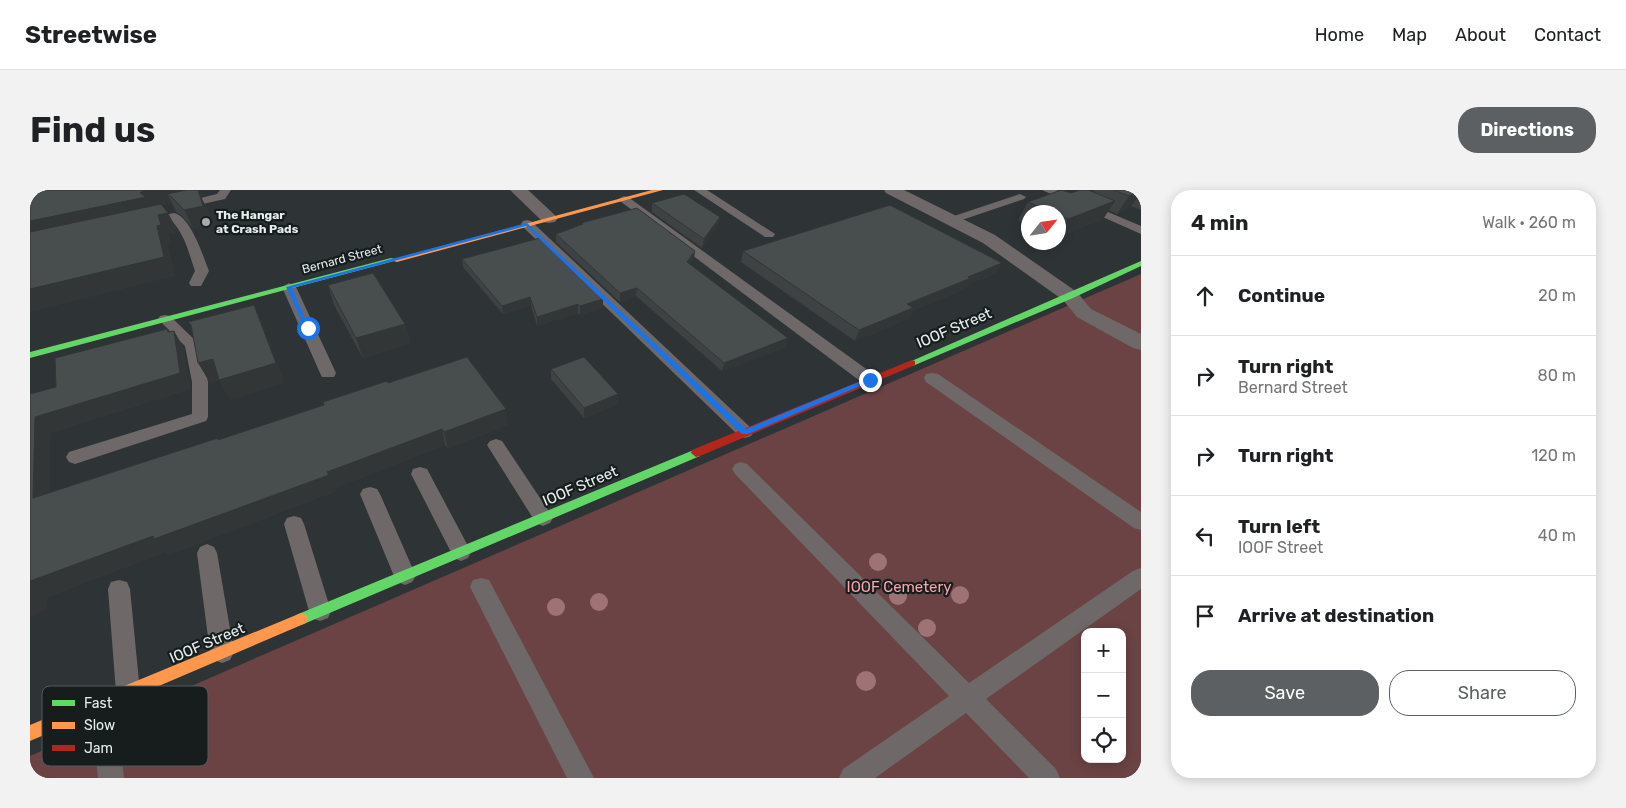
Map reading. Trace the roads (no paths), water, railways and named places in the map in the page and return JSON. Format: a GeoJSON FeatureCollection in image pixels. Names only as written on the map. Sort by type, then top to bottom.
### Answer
{"type":"FeatureCollection","features":[{"type":"Feature","properties":{"kind":"street"},"geometry":{"type":"LineString","coordinates":[[518,190],[549,218]]}},
{"type":"Feature","properties":{"kind":"street","name":"Bernard Street"},"geometry":{"type":"LineString","coordinates":[[30,355],[660,190]]}},
{"type":"Feature","properties":{"kind":"street"},"geometry":{"type":"LineString","coordinates":[[892,190],[989,239],[1070,296],[1084,313],[1141,342]]}},
{"type":"Feature","properties":{"kind":"street","name":"IOOF Street"},"geometry":{"type":"LineString","coordinates":[[142,686],[1070,296],[1141,263]]}},
{"type":"Feature","properties":{"kind":"street","name":"IOOF Street"},"geometry":{"type":"LineString","coordinates":[[30,733],[42,728]]}},
{"type":"Feature","properties":{"kind":"lane"},"geometry":{"type":"LineString","coordinates":[[134,220],[222,197],[226,190]]}},
{"type":"Feature","properties":{"kind":"lane"},"geometry":{"type":"LineString","coordinates":[[699,190],[769,234]]}},
{"type":"Feature","properties":{"kind":"lane"},"geometry":{"type":"LineString","coordinates":[[1047,190],[1141,230]]}},
{"type":"Feature","properties":{"kind":"lane"},"geometry":{"type":"LineString","coordinates":[[952,220],[1020,197]]}},
{"type":"Feature","properties":{"kind":"lane"},"geometry":{"type":"LineString","coordinates":[[624,199],[870,380]]}},
{"type":"Feature","properties":{"kind":"lane"},"geometry":{"type":"LineString","coordinates":[[134,220],[174,216],[178,220],[190,240],[202,271],[196,283]]}},
{"type":"Feature","properties":{"kind":"lane"},"geometry":{"type":"LineString","coordinates":[[527,224],[745,432]]}},
{"type":"Feature","properties":{"kind":"lane"},"geometry":{"type":"LineString","coordinates":[[289,287],[328,373]]}},
{"type":"Feature","properties":{"kind":"lane"},"geometry":{"type":"LineString","coordinates":[[75,457],[200,417],[200,382],[192,345],[164,319]]}},
{"type":"Feature","properties":{"kind":"lane"},"geometry":{"type":"LineString","coordinates":[[932,378],[1141,522]]}},
{"type":"Feature","properties":{"kind":"lane"},"geometry":{"type":"LineString","coordinates":[[496,445],[543,518]]}},
{"type":"Feature","properties":{"kind":"lane"},"geometry":{"type":"LineString","coordinates":[[741,469],[1047,778]]}},
{"type":"Feature","properties":{"kind":"lane"},"geometry":{"type":"LineString","coordinates":[[420,474],[461,552]]}},
{"type":"Feature","properties":{"kind":"lane"},"geometry":{"type":"LineString","coordinates":[[370,494],[405,576]]}},
{"type":"Feature","properties":{"kind":"lane"},"geometry":{"type":"LineString","coordinates":[[294,524],[320,611]]}},
{"type":"Feature","properties":{"kind":"lane"},"geometry":{"type":"LineString","coordinates":[[206,553],[222,652]]}},
{"type":"Feature","properties":{"kind":"lane"},"geometry":{"type":"LineString","coordinates":[[852,778],[1141,577]]}},
{"type":"Feature","properties":{"kind":"lane"},"geometry":{"type":"LineString","coordinates":[[481,588],[581,778]]}},
{"type":"Feature","properties":{"kind":"lane"},"geometry":{"type":"LineString","coordinates":[[119,589],[127,686]]}},
{"type":"Feature","properties":{"kind":"place","name":"The Hangar at Crash Pads"},"geometry":{"type":"Point","coordinates":[206,222]}},
{"type":"Feature","properties":{"kind":"park label","name":"IOOF Cemetery"},"geometry":{"type":"Point","coordinates":[899,587]}}]}
